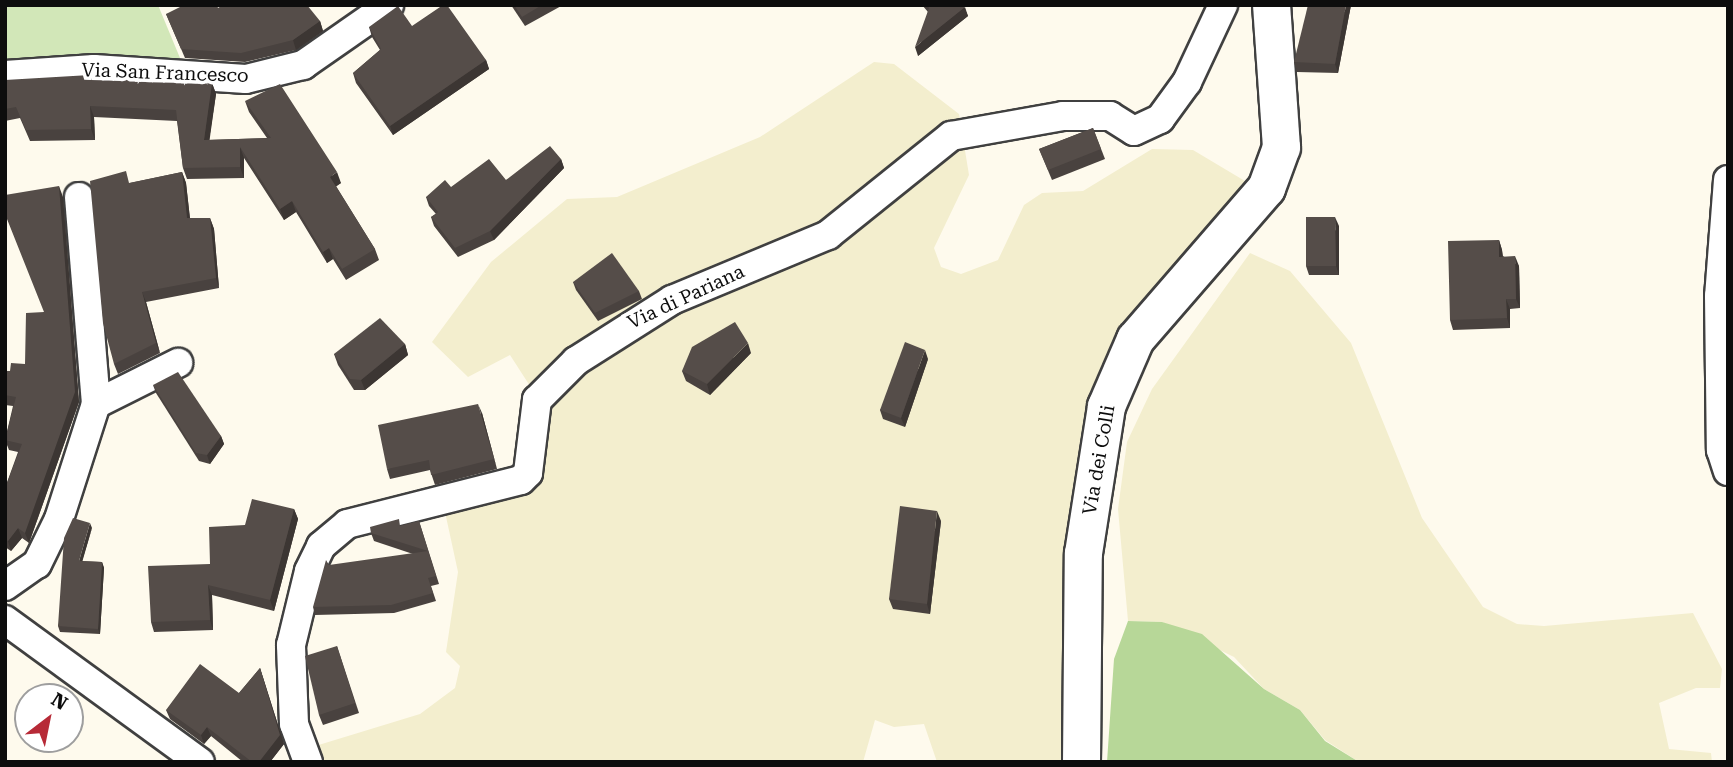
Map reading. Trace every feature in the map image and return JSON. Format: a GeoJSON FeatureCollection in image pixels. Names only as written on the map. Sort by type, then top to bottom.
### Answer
{"type":"FeatureCollection","features":[{"type":"Feature","properties":{"kind":"street","name":"Via San Francesco"},"geometry":{"type":"LineString","coordinates":[[5,75],[94,69],[246,79],[303,65],[389,5]]}},
{"type":"Feature","properties":{"kind":"street","name":"Via di Pariana"},"geometry":{"type":"LineString","coordinates":[[308,762],[294,724],[291,645],[309,571],[321,546],[347,524],[425,509],[521,480],[528,473],[537,400],[576,361],[672,300],[828,235],[951,136],[1063,116],[1110,116],[1134,131],[1160,119],[1187,82],[1223,5]]}},
{"type":"Feature","properties":{"kind":"street","name":"Via dei Colli"},"geometry":{"type":"LineString","coordinates":[[1081,762],[1083,553],[1106,406],[1135,339],[1266,188],[1281,147],[1271,5]]}},
{"type":"Feature","properties":{"kind":"street"},"geometry":{"type":"LineString","coordinates":[[1728,180],[1719,296],[1721,450],[1728,471]]}},
{"type":"Feature","properties":{"kind":"street"},"geometry":{"type":"LineString","coordinates":[[5,586],[37,564],[59,519],[96,404],[79,197]]}},
{"type":"Feature","properties":{"kind":"street"},"geometry":{"type":"LineString","coordinates":[[96,404],[178,363]]}},
{"type":"Feature","properties":{"kind":"street"},"geometry":{"type":"LineString","coordinates":[[5,620],[200,762]]}},
{"type":"Feature","properties":{"kind":"shaded area"},"geometry":{"type":"Polygon","coordinates":[[[874,62],[894,64],[959,114],[969,175],[934,248],[941,267],[961,274],[998,260],[1024,205],[1042,193],[1083,191],[1152,149],[1193,150],[1255,187],[1117,364],[1069,762],[937,762],[924,724],[894,727],[875,720],[863,762],[318,762],[312,747],[420,714],[455,688],[460,666],[446,652],[458,572],[445,512],[521,489],[548,414],[510,355],[468,377],[432,342],[491,262],[567,199],[617,197],[760,137],[874,62]]]}},
{"type":"Feature","properties":{"kind":"shaded area"},"geometry":{"type":"Polygon","coordinates":[[[1250,253],[1290,271],[1351,343],[1422,518],[1483,607],[1517,624],[1544,626],[1693,613],[1722,669],[1720,688],[1696,688],[1659,703],[1669,749],[1711,753],[1712,762],[1359,762],[1325,740],[1300,710],[1264,689],[1234,657],[1162,622],[1128,621],[1118,509],[1127,442],[1152,389],[1250,253]]]}},
{"type":"Feature","properties":{"kind":"green space"},"geometry":{"type":"Polygon","coordinates":[[[5,5],[158,5],[180,58],[5,62],[5,5]]]}},
{"type":"Feature","properties":{"kind":"green space"},"geometry":{"type":"Polygon","coordinates":[[[1128,621],[1162,622],[1202,634],[1264,689],[1300,710],[1325,741],[1359,762],[1107,762],[1114,659],[1128,621]]]}},
{"type":"Feature","properties":{"kind":"building"},"geometry":{"type":"Polygon","coordinates":[[[184,5],[217,5],[218,8],[223,5],[307,5],[320,21],[293,40],[241,53],[181,49],[166,14],[184,5]]]}},
{"type":"Feature","properties":{"kind":"building"},"geometry":{"type":"Polygon","coordinates":[[[447,5],[486,60],[390,126],[353,73],[381,49],[369,27],[398,6],[412,26],[447,5]]]}},
{"type":"Feature","properties":{"kind":"building"},"geometry":{"type":"Polygon","coordinates":[[[514,5],[542,5],[522,17],[514,5]]]}},
{"type":"Feature","properties":{"kind":"building"},"geometry":{"type":"Polygon","coordinates":[[[927,5],[965,7],[915,47],[929,8],[927,5]]]}},
{"type":"Feature","properties":{"kind":"building"},"geometry":{"type":"Polygon","coordinates":[[[1308,5],[1346,5],[1335,64],[1294,62],[1308,5]]]}},
{"type":"Feature","properties":{"kind":"building"},"geometry":{"type":"Polygon","coordinates":[[[90,75],[212,83],[204,140],[271,138],[245,101],[280,84],[337,172],[330,177],[375,249],[342,269],[329,248],[323,252],[292,201],[280,209],[240,147],[240,167],[183,168],[176,110],[90,106],[91,129],[26,130],[16,107],[5,109],[5,80],[90,75]]]}},
{"type":"Feature","properties":{"kind":"building"},"geometry":{"type":"Polygon","coordinates":[[[1093,128],[1101,149],[1048,170],[1039,149],[1093,128]]]}},
{"type":"Feature","properties":{"kind":"building"},"geometry":{"type":"Polygon","coordinates":[[[550,146],[561,159],[490,231],[455,248],[431,217],[438,212],[426,197],[445,180],[451,187],[489,159],[506,180],[550,146]]]}},
{"type":"Feature","properties":{"kind":"building"},"geometry":{"type":"Polygon","coordinates":[[[126,171],[129,183],[182,172],[187,218],[210,218],[216,278],[142,292],[156,343],[114,364],[103,323],[90,181],[126,171]]]}},
{"type":"Feature","properties":{"kind":"building"},"geometry":{"type":"Polygon","coordinates":[[[59,186],[75,392],[25,533],[18,528],[8,541],[5,539],[5,488],[22,444],[5,440],[16,397],[5,395],[5,371],[10,371],[11,363],[25,364],[26,313],[44,312],[5,214],[5,195],[59,186]]]}},
{"type":"Feature","properties":{"kind":"building"},"geometry":{"type":"Polygon","coordinates":[[[1306,217],[1335,217],[1336,266],[1306,266],[1306,217]]]}},
{"type":"Feature","properties":{"kind":"building"},"geometry":{"type":"Polygon","coordinates":[[[1499,240],[1499,257],[1515,256],[1516,299],[1506,299],[1507,318],[1450,320],[1448,241],[1499,240]]]}},
{"type":"Feature","properties":{"kind":"building"},"geometry":{"type":"Polygon","coordinates":[[[612,253],[639,291],[595,313],[573,282],[612,253]]]}},
{"type":"Feature","properties":{"kind":"building"},"geometry":{"type":"Polygon","coordinates":[[[380,318],[405,344],[361,380],[350,379],[334,354],[380,318]]]}},
{"type":"Feature","properties":{"kind":"building"},"geometry":{"type":"Polygon","coordinates":[[[735,322],[748,343],[707,384],[682,371],[692,347],[735,322]]]}},
{"type":"Feature","properties":{"kind":"building"},"geometry":{"type":"Polygon","coordinates":[[[905,342],[925,350],[901,418],[880,410],[905,342]]]}},
{"type":"Feature","properties":{"kind":"building"},"geometry":{"type":"Polygon","coordinates":[[[178,372],[221,436],[207,455],[196,453],[153,385],[178,372]]]}},
{"type":"Feature","properties":{"kind":"building"},"geometry":{"type":"Polygon","coordinates":[[[478,404],[494,459],[431,475],[429,460],[387,469],[378,425],[478,404]]]}},
{"type":"Feature","properties":{"kind":"building"},"geometry":{"type":"Polygon","coordinates":[[[252,499],[294,509],[270,600],[208,585],[210,620],[151,622],[148,566],[210,564],[209,527],[245,525],[252,499]]]}},
{"type":"Feature","properties":{"kind":"building"},"geometry":{"type":"Polygon","coordinates":[[[900,506],[937,511],[927,604],[889,599],[900,506]]]}},
{"type":"Feature","properties":{"kind":"building"},"geometry":{"type":"Polygon","coordinates":[[[73,518],[90,523],[79,561],[102,562],[98,629],[58,626],[64,538],[73,518]]]}},
{"type":"Feature","properties":{"kind":"building"},"geometry":{"type":"Polygon","coordinates":[[[399,519],[400,526],[419,521],[436,576],[428,578],[433,593],[391,605],[313,607],[326,560],[329,565],[428,551],[371,533],[370,527],[399,519]]]}},
{"type":"Feature","properties":{"kind":"building"},"geometry":{"type":"Polygon","coordinates":[[[337,646],[355,703],[319,715],[305,656],[337,646]]]}},
{"type":"Feature","properties":{"kind":"building"},"geometry":{"type":"Polygon","coordinates":[[[200,664],[239,693],[260,668],[280,735],[259,762],[252,762],[207,727],[201,735],[166,710],[200,664]]]}}]}
